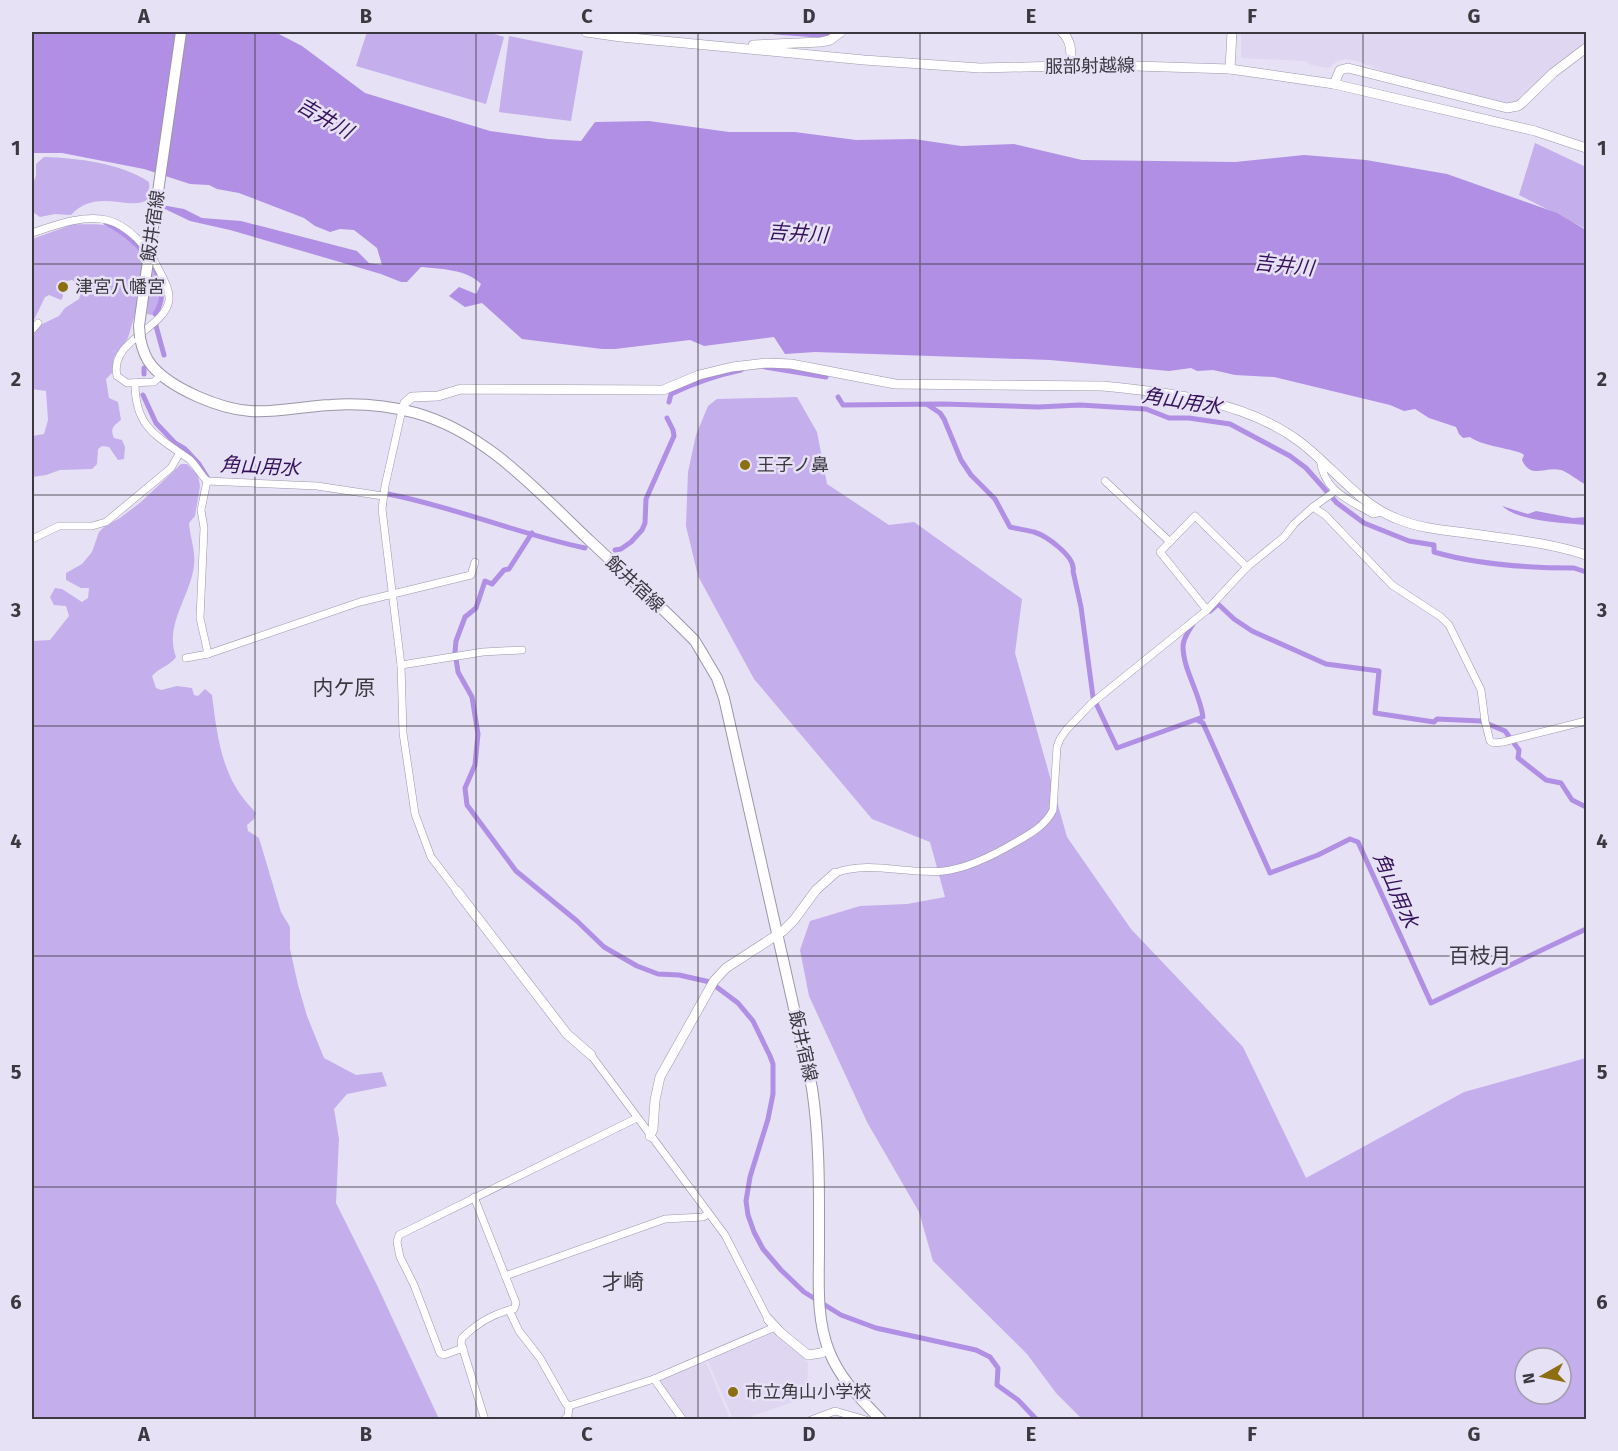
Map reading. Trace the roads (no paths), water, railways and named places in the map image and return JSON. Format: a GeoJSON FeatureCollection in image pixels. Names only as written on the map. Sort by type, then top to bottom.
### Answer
{"type":"FeatureCollection","features":[{"type":"Feature","properties":{"kind":"main road","name":"飯井宿線"},"geometry":{"type":"LineString","coordinates":[[181,32],[139,332],[145,355],[153,367],[161,375],[209,401],[244,411],[340,404],[378,405],[402,410],[458,430],[501,458],[695,641],[717,678],[724,698],[817,1116],[819,1296],[822,1327],[828,1350],[850,1388],[881,1419]]}},
{"type":"Feature","properties":{"kind":"street","name":"服部射越線"},"geometry":{"type":"LineString","coordinates":[[586,32],[864,60],[981,68],[1147,65],[1230,69],[1334,84],[1535,131],[1587,148]]}},
{"type":"Feature","properties":{"kind":"street"},"geometry":{"type":"LineString","coordinates":[[733,48],[821,42],[841,32]]}},
{"type":"Feature","properties":{"kind":"street"},"geometry":{"type":"LineString","coordinates":[[1062,32],[1067,36],[1070,45],[1071,65]]}},
{"type":"Feature","properties":{"kind":"street"},"geometry":{"type":"LineString","coordinates":[[1230,69],[1232,32]]}},
{"type":"Feature","properties":{"kind":"street"},"geometry":{"type":"LineString","coordinates":[[1334,84],[1340,70],[1348,68],[1513,108],[1522,103],[1553,73],[1587,48]]}},
{"type":"Feature","properties":{"kind":"street"},"geometry":{"type":"LineString","coordinates":[[32,233],[63,222],[106,219],[135,236],[155,262],[168,291],[168,304],[158,317],[130,342],[117,363],[117,376],[121,381],[135,383],[154,382],[161,375]]}},
{"type":"Feature","properties":{"kind":"street"},"geometry":{"type":"LineString","coordinates":[[32,330],[38,323]]}},
{"type":"Feature","properties":{"kind":"street"},"geometry":{"type":"LineString","coordinates":[[828,1350],[815,1355],[808,1354],[775,1328],[768,1319],[725,1235],[591,1056],[567,1034],[426,848],[415,814],[403,733],[400,665],[382,520],[383,496],[405,403],[412,397],[438,396],[460,389],[663,390],[699,375],[732,367],[767,363],[791,364],[895,384],[1128,388],[1209,402],[1253,415],[1279,427],[1381,512],[1408,523],[1542,543],[1587,555]]}},
{"type":"Feature","properties":{"kind":"street"},"geometry":{"type":"LineString","coordinates":[[135,383],[137,406],[146,424],[161,440],[195,465],[207,481],[201,510],[204,528],[200,618],[208,654]]}},
{"type":"Feature","properties":{"kind":"street"},"geometry":{"type":"LineString","coordinates":[[32,539],[59,526],[92,526],[106,522],[171,468],[179,454]]}},
{"type":"Feature","properties":{"kind":"street"},"geometry":{"type":"LineString","coordinates":[[1320,459],[1321,466],[1334,492],[1373,514],[1381,512]]}},
{"type":"Feature","properties":{"kind":"street"},"geometry":{"type":"LineString","coordinates":[[207,481],[317,486],[383,496]]}},
{"type":"Feature","properties":{"kind":"street"},"geometry":{"type":"LineString","coordinates":[[1106,482],[1170,542]]}},
{"type":"Feature","properties":{"kind":"street"},"geometry":{"type":"LineString","coordinates":[[650,1136],[660,1077],[684,1038],[704,996],[726,968],[777,935],[794,920],[816,890],[835,873],[859,867],[920,871],[960,868],[999,852],[1037,828],[1050,817],[1053,810],[1057,747],[1067,729],[1092,703],[1207,610],[1247,567],[1284,537],[1294,524],[1313,507],[1334,492]]}},
{"type":"Feature","properties":{"kind":"street"},"geometry":{"type":"LineString","coordinates":[[1313,507],[1326,515],[1392,585],[1441,616],[1449,625],[1480,690],[1490,741],[1503,742],[1587,721]]}},
{"type":"Feature","properties":{"kind":"street"},"geometry":{"type":"LineString","coordinates":[[1207,610],[1160,552],[1195,516],[1247,567]]}},
{"type":"Feature","properties":{"kind":"street"},"geometry":{"type":"LineString","coordinates":[[186,658],[208,654],[360,602],[471,575],[475,562]]}},
{"type":"Feature","properties":{"kind":"street"},"geometry":{"type":"LineString","coordinates":[[400,665],[483,652],[522,650]]}},
{"type":"Feature","properties":{"kind":"street"},"geometry":{"type":"LineString","coordinates":[[463,1348],[444,1355],[440,1353],[414,1285],[403,1264],[397,1238],[474,1197],[637,1118]]}},
{"type":"Feature","properties":{"kind":"street"},"geometry":{"type":"LineString","coordinates":[[474,1197],[516,1303],[514,1309],[496,1314],[468,1331],[462,1338],[485,1419]]}},
{"type":"Feature","properties":{"kind":"street"},"geometry":{"type":"LineString","coordinates":[[505,1276],[665,1219],[703,1217],[708,1214]]}},
{"type":"Feature","properties":{"kind":"street"},"geometry":{"type":"LineString","coordinates":[[509,1310],[519,1331],[540,1358],[569,1406]]}},
{"type":"Feature","properties":{"kind":"street"},"geometry":{"type":"LineString","coordinates":[[569,1406],[654,1379],[775,1328]]}},
{"type":"Feature","properties":{"kind":"street"},"geometry":{"type":"LineString","coordinates":[[654,1379],[682,1419]]}},
{"type":"Feature","properties":{"kind":"street"},"geometry":{"type":"LineString","coordinates":[[564,1419],[568,1416],[569,1406]]}},
{"type":"Feature","properties":{"kind":"street"},"geometry":{"type":"LineString","coordinates":[[812,1419],[835,1411],[866,1419]]}},
{"type":"Feature","properties":{"kind":"street"},"geometry":{"type":"LineString","coordinates":[[876,1419],[881,1419]]}},
{"type":"Feature","properties":{"kind":"water","name":"吉井川"},"geometry":{"type":"Polygon","coordinates":[[[32,32],[275,32],[302,46],[365,93],[490,131],[548,139],[581,141],[595,122],[649,121],[729,132],[795,132],[856,140],[914,139],[961,146],[1014,144],[1082,160],[1235,162],[1304,155],[1366,160],[1447,174],[1557,213],[1586,230],[1586,485],[1561,470],[1534,471],[1526,466],[1522,460],[1524,455],[1521,453],[1470,437],[1463,438],[1456,427],[1429,418],[1415,409],[1404,411],[1390,405],[1274,377],[1235,375],[1213,370],[1197,371],[1191,368],[1169,371],[1050,360],[815,352],[785,354],[774,337],[704,346],[690,340],[615,349],[522,339],[482,303],[465,307],[449,296],[459,287],[476,294],[481,284],[468,275],[421,267],[407,282],[401,282],[381,274],[230,230],[190,221],[165,209],[162,205],[184,209],[202,218],[241,221],[357,251],[369,263],[382,265],[377,248],[354,230],[340,229],[330,232],[315,226],[304,218],[239,193],[217,189],[209,185],[190,184],[144,169],[62,153],[32,153],[32,32]]]}},
{"type":"Feature","properties":{"kind":"water"},"geometry":{"type":"Polygon","coordinates":[[[1502,506],[1528,514],[1536,511],[1573,518],[1586,517],[1586,525],[1530,519],[1502,506]]]}},
{"type":"Feature","properties":{"kind":"waterway"},"geometry":{"type":"LineString","coordinates":[[775,32],[833,36]]}},
{"type":"Feature","properties":{"kind":"waterway","name":"角山用水"},"geometry":{"type":"LineString","coordinates":[[106,223],[129,238],[150,261],[161,288],[161,301],[155,314]]}},
{"type":"Feature","properties":{"kind":"waterway","name":"角山用水"},"geometry":{"type":"LineString","coordinates":[[156,326],[164,355]]}},
{"type":"Feature","properties":{"kind":"waterway","name":"角山用水"},"geometry":{"type":"LineString","coordinates":[[765,367],[826,377]]}},
{"type":"Feature","properties":{"kind":"waterway","name":"角山用水"},"geometry":{"type":"LineString","coordinates":[[144,368],[144,374]]}},
{"type":"Feature","properties":{"kind":"waterway","name":"角山用水"},"geometry":{"type":"LineString","coordinates":[[669,402],[671,394],[714,377],[741,370]]}},
{"type":"Feature","properties":{"kind":"waterway","name":"角山用水"},"geometry":{"type":"LineString","coordinates":[[143,395],[156,423],[175,443],[185,449],[207,477]]}},
{"type":"Feature","properties":{"kind":"waterway","name":"角山用水"},"geometry":{"type":"LineString","coordinates":[[838,397],[843,405],[943,404],[1038,407],[1080,405],[1146,409],[1169,418],[1189,418],[1230,424],[1290,456],[1306,468],[1337,503],[1364,523],[1409,541],[1434,545],[1434,552],[1468,560],[1503,565],[1574,568],[1586,572]]}},
{"type":"Feature","properties":{"kind":"waterway"},"geometry":{"type":"LineString","coordinates":[[928,405],[940,413],[961,460],[971,475],[995,499],[1010,527],[1040,534],[1060,548],[1073,565],[1093,697],[1117,748],[1203,717],[1183,646],[1186,635],[1193,624]]}},
{"type":"Feature","properties":{"kind":"waterway","name":"角山用水"},"geometry":{"type":"LineString","coordinates":[[615,550],[631,542],[645,523],[646,499],[674,436],[667,418]]}},
{"type":"Feature","properties":{"kind":"waterway","name":"角山用水"},"geometry":{"type":"LineString","coordinates":[[388,494],[585,548]]}},
{"type":"Feature","properties":{"kind":"waterway"},"geometry":{"type":"LineString","coordinates":[[532,533],[509,569],[504,570],[492,584],[485,581],[476,608],[465,617],[456,641],[458,672],[472,697],[478,734],[475,765],[465,788],[467,805],[516,871],[577,921],[604,947],[637,966],[658,974],[679,975],[710,982],[738,1003],[753,1021],[773,1064],[773,1094],[768,1119],[750,1177],[746,1201],[754,1232],[763,1249],[781,1270],[804,1292],[841,1315],[876,1328],[976,1350],[990,1357],[998,1368],[997,1385],[1018,1400],[1037,1420]]}},
{"type":"Feature","properties":{"kind":"waterway"},"geometry":{"type":"LineString","coordinates":[[1210,611],[1218,604],[1252,631],[1326,664],[1379,671],[1375,713],[1434,722],[1437,719],[1481,721],[1505,731],[1519,750],[1518,758],[1546,780],[1561,783],[1572,800],[1586,807]]}},
{"type":"Feature","properties":{"kind":"waterway","name":"角山用水"},"geometry":{"type":"LineString","coordinates":[[1197,720],[1203,723],[1270,873],[1318,855],[1350,839],[1358,842],[1431,1003],[1586,929]]}},
{"type":"Feature","properties":{"kind":"place","name":"津宮八幡宮"},"geometry":{"type":"Point","coordinates":[63,287]}},
{"type":"Feature","properties":{"kind":"place","name":"王子ノ鼻"},"geometry":{"type":"Point","coordinates":[745,465]}},
{"type":"Feature","properties":{"kind":"place","name":"市立角山小学校"},"geometry":{"type":"Point","coordinates":[733,1392]}},
{"type":"Feature","properties":{"kind":"district","name":"内ケ原"},"geometry":{"type":"Point","coordinates":[344,688]}},
{"type":"Feature","properties":{"kind":"district","name":"百枝月"},"geometry":{"type":"Point","coordinates":[1480,956]}},
{"type":"Feature","properties":{"kind":"district","name":"才崎"},"geometry":{"type":"Point","coordinates":[623,1282]}}]}
